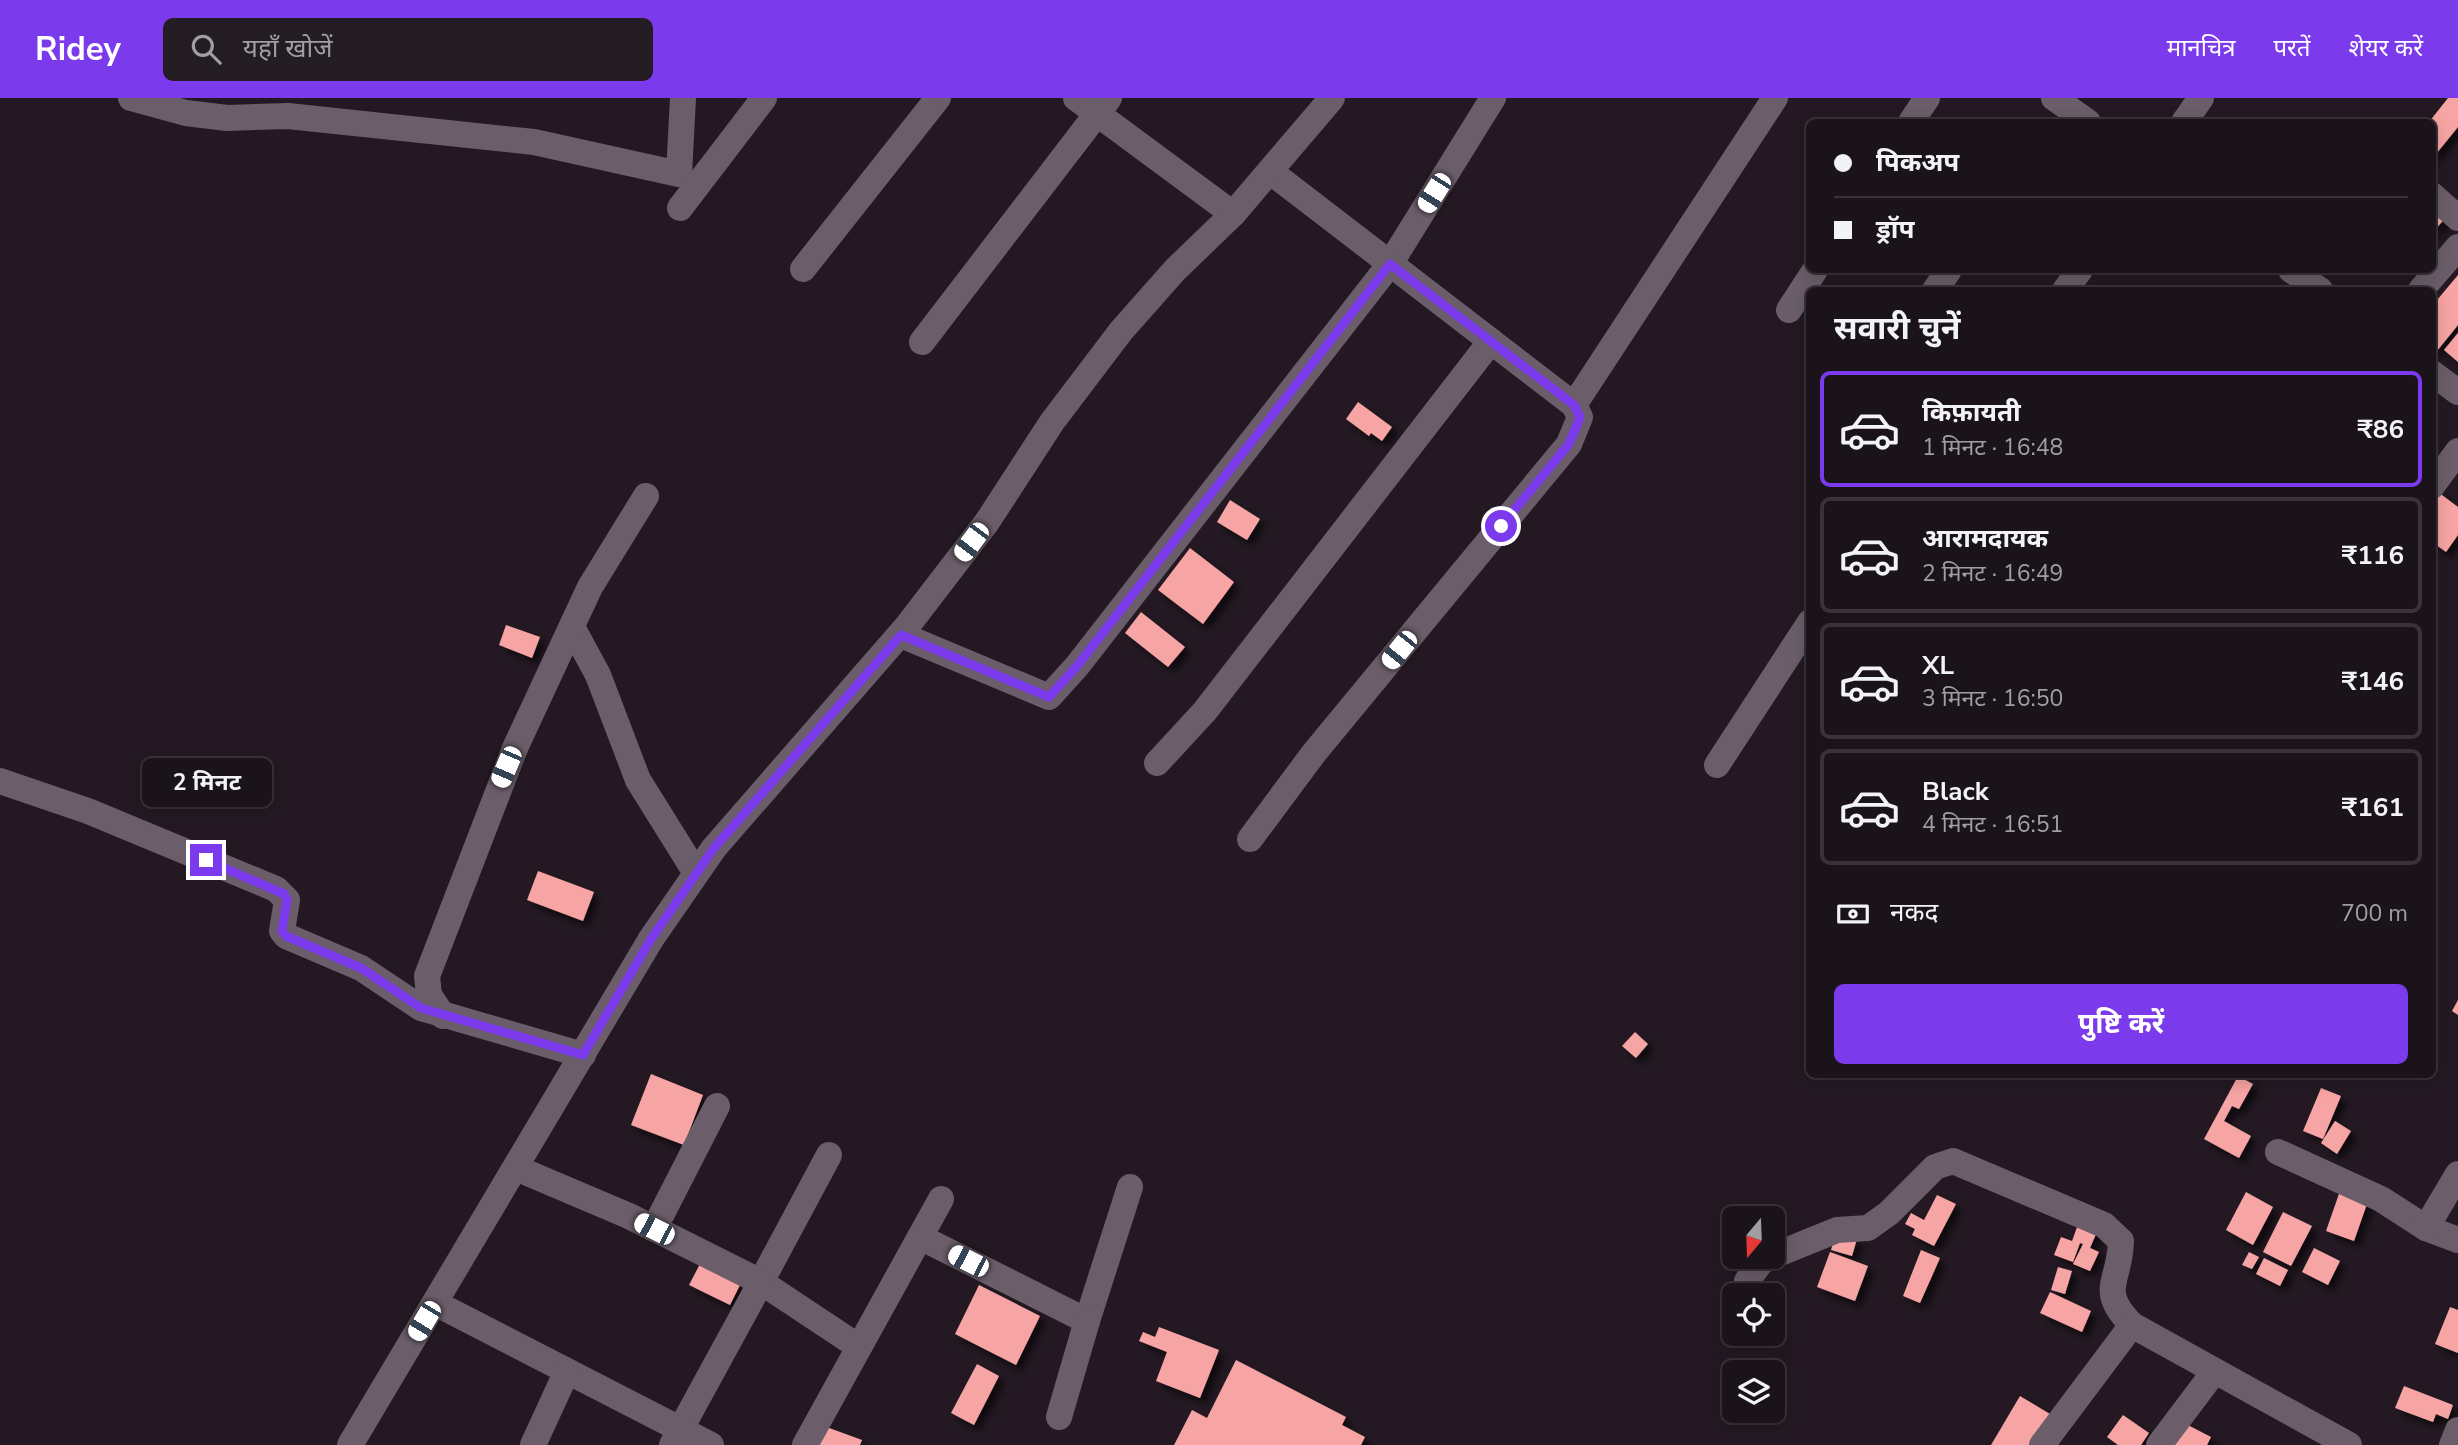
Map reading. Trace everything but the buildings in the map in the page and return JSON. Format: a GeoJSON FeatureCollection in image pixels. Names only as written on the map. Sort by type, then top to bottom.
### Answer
{"type":"FeatureCollection","features":[{"type":"Feature","properties":{"kind":"street"},"geometry":{"type":"LineString","coordinates":[[131,98],[186,113],[227,118],[288,116],[534,142],[679,174],[684,98]]}},
{"type":"Feature","properties":{"kind":"street"},"geometry":{"type":"LineString","coordinates":[[680,208],[764,98]]}},
{"type":"Feature","properties":{"kind":"street"},"geometry":{"type":"LineString","coordinates":[[803,269],[938,98]]}},
{"type":"Feature","properties":{"kind":"street"},"geometry":{"type":"LineString","coordinates":[[350,1445],[651,939],[696,873],[767,784],[846,700],[901,635],[987,522],[1052,422],[1121,331],[1175,270],[1233,214],[1332,98]]}},
{"type":"Feature","properties":{"kind":"street"},"geometry":{"type":"LineString","coordinates":[[901,635],[1049,697],[1077,666],[1390,264],[1493,98]]}},
{"type":"Feature","properties":{"kind":"street"},"geometry":{"type":"LineString","coordinates":[[1574,405],[1775,98]]}},
{"type":"Feature","properties":{"kind":"street"},"geometry":{"type":"LineString","coordinates":[[1913,119],[1927,98]]}},
{"type":"Feature","properties":{"kind":"street"},"geometry":{"type":"LineString","coordinates":[[2186,119],[2201,98]]}},
{"type":"Feature","properties":{"kind":"street"},"geometry":{"type":"LineString","coordinates":[[922,342],[1094,103],[1233,214]]}},
{"type":"Feature","properties":{"kind":"street"},"geometry":{"type":"LineString","coordinates":[[2055,108],[2081,119]]}},
{"type":"Feature","properties":{"kind":"street"},"geometry":{"type":"LineString","coordinates":[[1250,839],[1314,753],[1569,444],[1580,417],[1574,405],[1271,172]]}},
{"type":"Feature","properties":{"kind":"street"},"geometry":{"type":"LineString","coordinates":[[2436,199],[2458,218]]}},
{"type":"Feature","properties":{"kind":"street"},"geometry":{"type":"LineString","coordinates":[[2436,273],[2458,247]]}},
{"type":"Feature","properties":{"kind":"street"},"geometry":{"type":"LineString","coordinates":[[1789,310],[1813,273]]}},
{"type":"Feature","properties":{"kind":"street"},"geometry":{"type":"LineString","coordinates":[[2295,273],[2316,287]]}},
{"type":"Feature","properties":{"kind":"street"},"geometry":{"type":"LineString","coordinates":[[2424,287],[2436,273]]}},
{"type":"Feature","properties":{"kind":"street"},"geometry":{"type":"LineString","coordinates":[[1157,763],[1205,711],[1491,341]]}},
{"type":"Feature","properties":{"kind":"street"},"geometry":{"type":"LineString","coordinates":[[2436,376],[2458,392]]}},
{"type":"Feature","properties":{"kind":"street"},"geometry":{"type":"LineString","coordinates":[[2436,481],[2458,451]]}},
{"type":"Feature","properties":{"kind":"street"},"geometry":{"type":"LineString","coordinates":[[443,1016],[426,987],[430,964],[490,805],[590,586],[646,496]]}},
{"type":"Feature","properties":{"kind":"street"},"geometry":{"type":"LineString","coordinates":[[572,627],[598,675],[638,780],[696,873]]}},
{"type":"Feature","properties":{"kind":"street"},"geometry":{"type":"LineString","coordinates":[[1717,765],[1806,628]]}},
{"type":"Feature","properties":{"kind":"street"},"geometry":{"type":"LineString","coordinates":[[0,781],[88,811],[276,889],[287,900],[282,931],[286,936],[361,968],[403,998],[443,1016],[583,1055]]}},
{"type":"Feature","properties":{"kind":"street"},"geometry":{"type":"LineString","coordinates":[[654,1229],[717,1106]]}},
{"type":"Feature","properties":{"kind":"street"},"geometry":{"type":"LineString","coordinates":[[2278,1152],[2381,1199],[2426,1228],[2458,1240]]}},
{"type":"Feature","properties":{"kind":"street"},"geometry":{"type":"LineString","coordinates":[[677,1437],[829,1155]]}},
{"type":"Feature","properties":{"kind":"street"},"geometry":{"type":"LineString","coordinates":[[1785,1251],[1837,1230],[1868,1228],[1889,1213],[1935,1167],[1953,1161],[2104,1225],[2120,1241],[2120,1257],[2111,1289],[2114,1307],[2132,1325],[2348,1445]]}},
{"type":"Feature","properties":{"kind":"street"},"geometry":{"type":"LineString","coordinates":[[516,1168],[654,1229],[761,1282],[859,1347]]}},
{"type":"Feature","properties":{"kind":"street"},"geometry":{"type":"LineString","coordinates":[[2426,1228],[2458,1174]]}},
{"type":"Feature","properties":{"kind":"street"},"geometry":{"type":"LineString","coordinates":[[1059,1417],[1130,1187]]}},
{"type":"Feature","properties":{"kind":"street"},"geometry":{"type":"LineString","coordinates":[[805,1445],[941,1199]]}},
{"type":"Feature","properties":{"kind":"street"},"geometry":{"type":"LineString","coordinates":[[920,1237],[1087,1321]]}},
{"type":"Feature","properties":{"kind":"street"},"geometry":{"type":"LineString","coordinates":[[1747,1281],[1756,1269]]}},
{"type":"Feature","properties":{"kind":"street"},"geometry":{"type":"LineString","coordinates":[[435,1303],[567,1371],[677,1437],[711,1445]]}},
{"type":"Feature","properties":{"kind":"street"},"geometry":{"type":"LineString","coordinates":[[2042,1445],[2132,1325]]}},
{"type":"Feature","properties":{"kind":"street"},"geometry":{"type":"LineString","coordinates":[[533,1445],[567,1371]]}},
{"type":"Feature","properties":{"kind":"street"},"geometry":{"type":"LineString","coordinates":[[2159,1445],[2214,1372]]}},
{"type":"Feature","properties":{"kind":"street"},"geometry":{"type":"LineString","coordinates":[[2452,1445],[2458,1430]]}},
{"type":"Feature","properties":{"kind":"route"},"geometry":{"type":"LineString","coordinates":[[206,860],[284,894],[287,900],[282,931],[286,936],[361,968],[421,1008],[583,1055],[651,939],[714,848],[767,784],[846,700],[901,635],[1049,697],[1077,666],[1390,264],[1574,405],[1580,417],[1578,428],[1569,444],[1501,526]]}}]}
